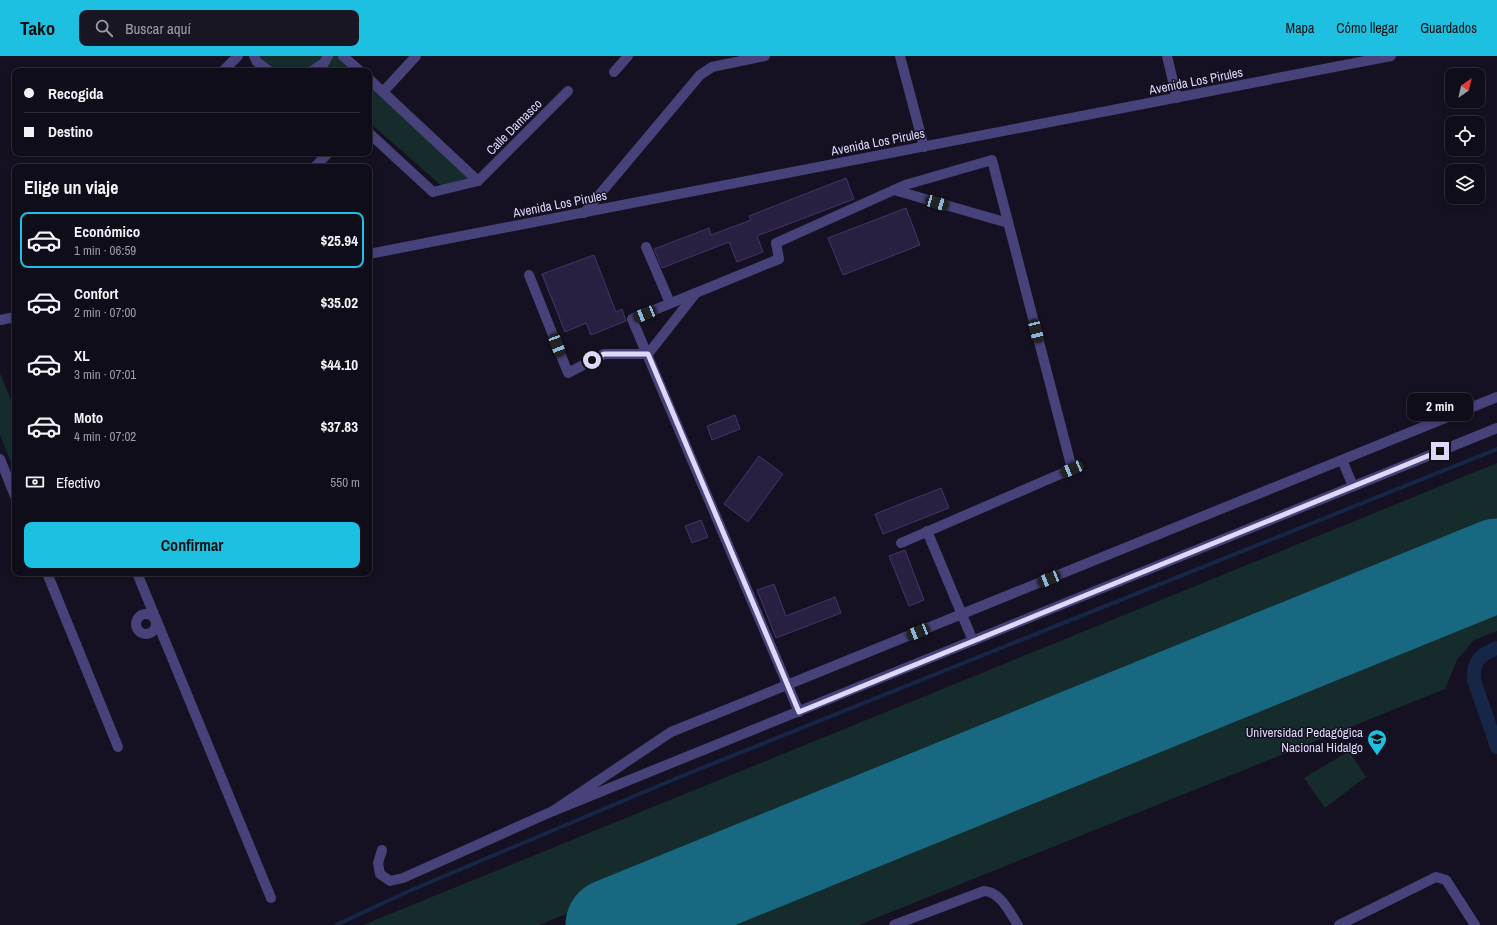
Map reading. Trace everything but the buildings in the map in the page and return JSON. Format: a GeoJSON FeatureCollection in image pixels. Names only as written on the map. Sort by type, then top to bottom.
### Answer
{"type":"FeatureCollection","features":[{"type":"Feature","properties":{"kind":"street"},"geometry":{"type":"LineString","coordinates":[[226,68],[238,56]]}},
{"type":"Feature","properties":{"kind":"street"},"geometry":{"type":"LineString","coordinates":[[254,56],[257,62],[265,68]]}},
{"type":"Feature","properties":{"kind":"street"},"geometry":{"type":"LineString","coordinates":[[316,68],[324,63],[328,56]]}},
{"type":"Feature","properties":{"kind":"street"},"geometry":{"type":"LineString","coordinates":[[343,56],[357,68]]}},
{"type":"Feature","properties":{"kind":"street"},"geometry":{"type":"LineString","coordinates":[[383,92],[416,56]]}},
{"type":"Feature","properties":{"kind":"street"},"geometry":{"type":"LineString","coordinates":[[614,72],[628,56]]}},
{"type":"Feature","properties":{"kind":"street"},"geometry":{"type":"LineString","coordinates":[[584,213],[700,75],[712,67],[765,56]]}},
{"type":"Feature","properties":{"kind":"street"},"geometry":{"type":"LineString","coordinates":[[900,56],[924,147]]}},
{"type":"Feature","properties":{"kind":"street"},"geometry":{"type":"LineString","coordinates":[[1167,56],[1177,98]]}},
{"type":"Feature","properties":{"kind":"street","name":"Avenida Los Pirules"},"geometry":{"type":"LineString","coordinates":[[372,253],[1391,56]]}},
{"type":"Feature","properties":{"kind":"street"},"geometry":{"type":"LineString","coordinates":[[372,82],[478,181]]}},
{"type":"Feature","properties":{"kind":"street","name":"Calle Damasco"},"geometry":{"type":"LineString","coordinates":[[478,181],[568,91]]}},
{"type":"Feature","properties":{"kind":"street"},"geometry":{"type":"LineString","coordinates":[[372,136],[433,192],[478,181]]}},
{"type":"Feature","properties":{"kind":"street"},"geometry":{"type":"LineString","coordinates":[[318,164],[325,156]]}},
{"type":"Feature","properties":{"kind":"street"},"geometry":{"type":"LineString","coordinates":[[799,712],[632,319],[779,259],[776,243],[894,190],[992,160],[1072,469],[900,543]]}},
{"type":"Feature","properties":{"kind":"street"},"geometry":{"type":"LineString","coordinates":[[894,190],[1008,223]]}},
{"type":"Feature","properties":{"kind":"street"},"geometry":{"type":"LineString","coordinates":[[646,247],[670,303]]}},
{"type":"Feature","properties":{"kind":"street"},"geometry":{"type":"LineString","coordinates":[[529,275],[568,373],[604,354],[648,354]]}},
{"type":"Feature","properties":{"kind":"street"},"geometry":{"type":"LineString","coordinates":[[648,354],[696,293]]}},
{"type":"Feature","properties":{"kind":"street"},"geometry":{"type":"LineString","coordinates":[[0,320],[12,318]]}},
{"type":"Feature","properties":{"kind":"street"},"geometry":{"type":"LineString","coordinates":[[553,811],[671,732],[1497,397]]}},
{"type":"Feature","properties":{"kind":"street"},"geometry":{"type":"LineString","coordinates":[[382,850],[378,863],[380,874],[390,881],[402,878],[553,811],[1497,428]]}},
{"type":"Feature","properties":{"kind":"street"},"geometry":{"type":"LineString","coordinates":[[0,459],[12,489]]}},
{"type":"Feature","properties":{"kind":"street"},"geometry":{"type":"LineString","coordinates":[[1342,460],[1353,486]]}},
{"type":"Feature","properties":{"kind":"street"},"geometry":{"type":"LineString","coordinates":[[927,531],[973,641]]}},
{"type":"Feature","properties":{"kind":"street"},"geometry":{"type":"LineString","coordinates":[[48,576],[118,747]]}},
{"type":"Feature","properties":{"kind":"street"},"geometry":{"type":"LineString","coordinates":[[138,576],[271,898]]}},
{"type":"Feature","properties":{"kind":"street"},"geometry":{"type":"LineString","coordinates":[[142,615],[150,615],[156,621],[156,628],[154,632],[145,635],[140,632],[136,623],[142,615],[148,609],[148,602]]}},
{"type":"Feature","properties":{"kind":"street"},"geometry":{"type":"LineString","coordinates":[[1339,925],[1436,877],[1446,880],[1475,925]]}},
{"type":"Feature","properties":{"kind":"street"},"geometry":{"type":"LineString","coordinates":[[894,925],[984,891],[992,891],[999,896],[1018,925]]}},
{"type":"Feature","properties":{"kind":"green space"},"geometry":{"type":"Polygon","coordinates":[[[257,56],[346,56],[357,68],[267,68],[257,56]]]}},
{"type":"Feature","properties":{"kind":"green space"},"geometry":{"type":"Polygon","coordinates":[[[372,83],[473,180],[443,187],[372,125],[372,83]]]}},
{"type":"Feature","properties":{"kind":"green space"},"geometry":{"type":"Polygon","coordinates":[[[0,373],[12,402],[11,463],[0,435],[0,373]]]}},
{"type":"Feature","properties":{"kind":"green space"},"geometry":{"type":"Polygon","coordinates":[[[1497,463],[1497,536],[539,925],[363,925],[1497,463]]]}},
{"type":"Feature","properties":{"kind":"green space"},"geometry":{"type":"Polygon","coordinates":[[[1497,594],[1497,631],[1474,640],[1457,660],[1445,689],[859,925],[684,925],[1497,594]]]}},
{"type":"Feature","properties":{"kind":"green space"},"geometry":{"type":"Polygon","coordinates":[[[1349,751],[1366,777],[1325,808],[1304,778],[1349,751]]]}},
{"type":"Feature","properties":{"kind":"waterway"},"geometry":{"type":"LineString","coordinates":[[336,925],[409,891],[682,776],[1497,449]]}},
{"type":"Feature","properties":{"kind":"waterway"},"geometry":{"type":"LineString","coordinates":[[1497,648],[1486,653],[1479,659],[1476,663],[1474,673],[1474,680],[1497,747]]}},
{"type":"Feature","properties":{"kind":"runway"},"geometry":{"type":"LineString","coordinates":[[612,925],[1497,565]]}},
{"type":"Feature","properties":{"kind":"place","name":"Universidad Pedagógica Nacional Hidalgo"},"geometry":{"type":"Point","coordinates":[1377,756]}},
{"type":"Feature","properties":{"kind":"route"},"geometry":{"type":"LineString","coordinates":[[592,360],[604,354],[648,354],[799,712],[1440,451]]}}]}
